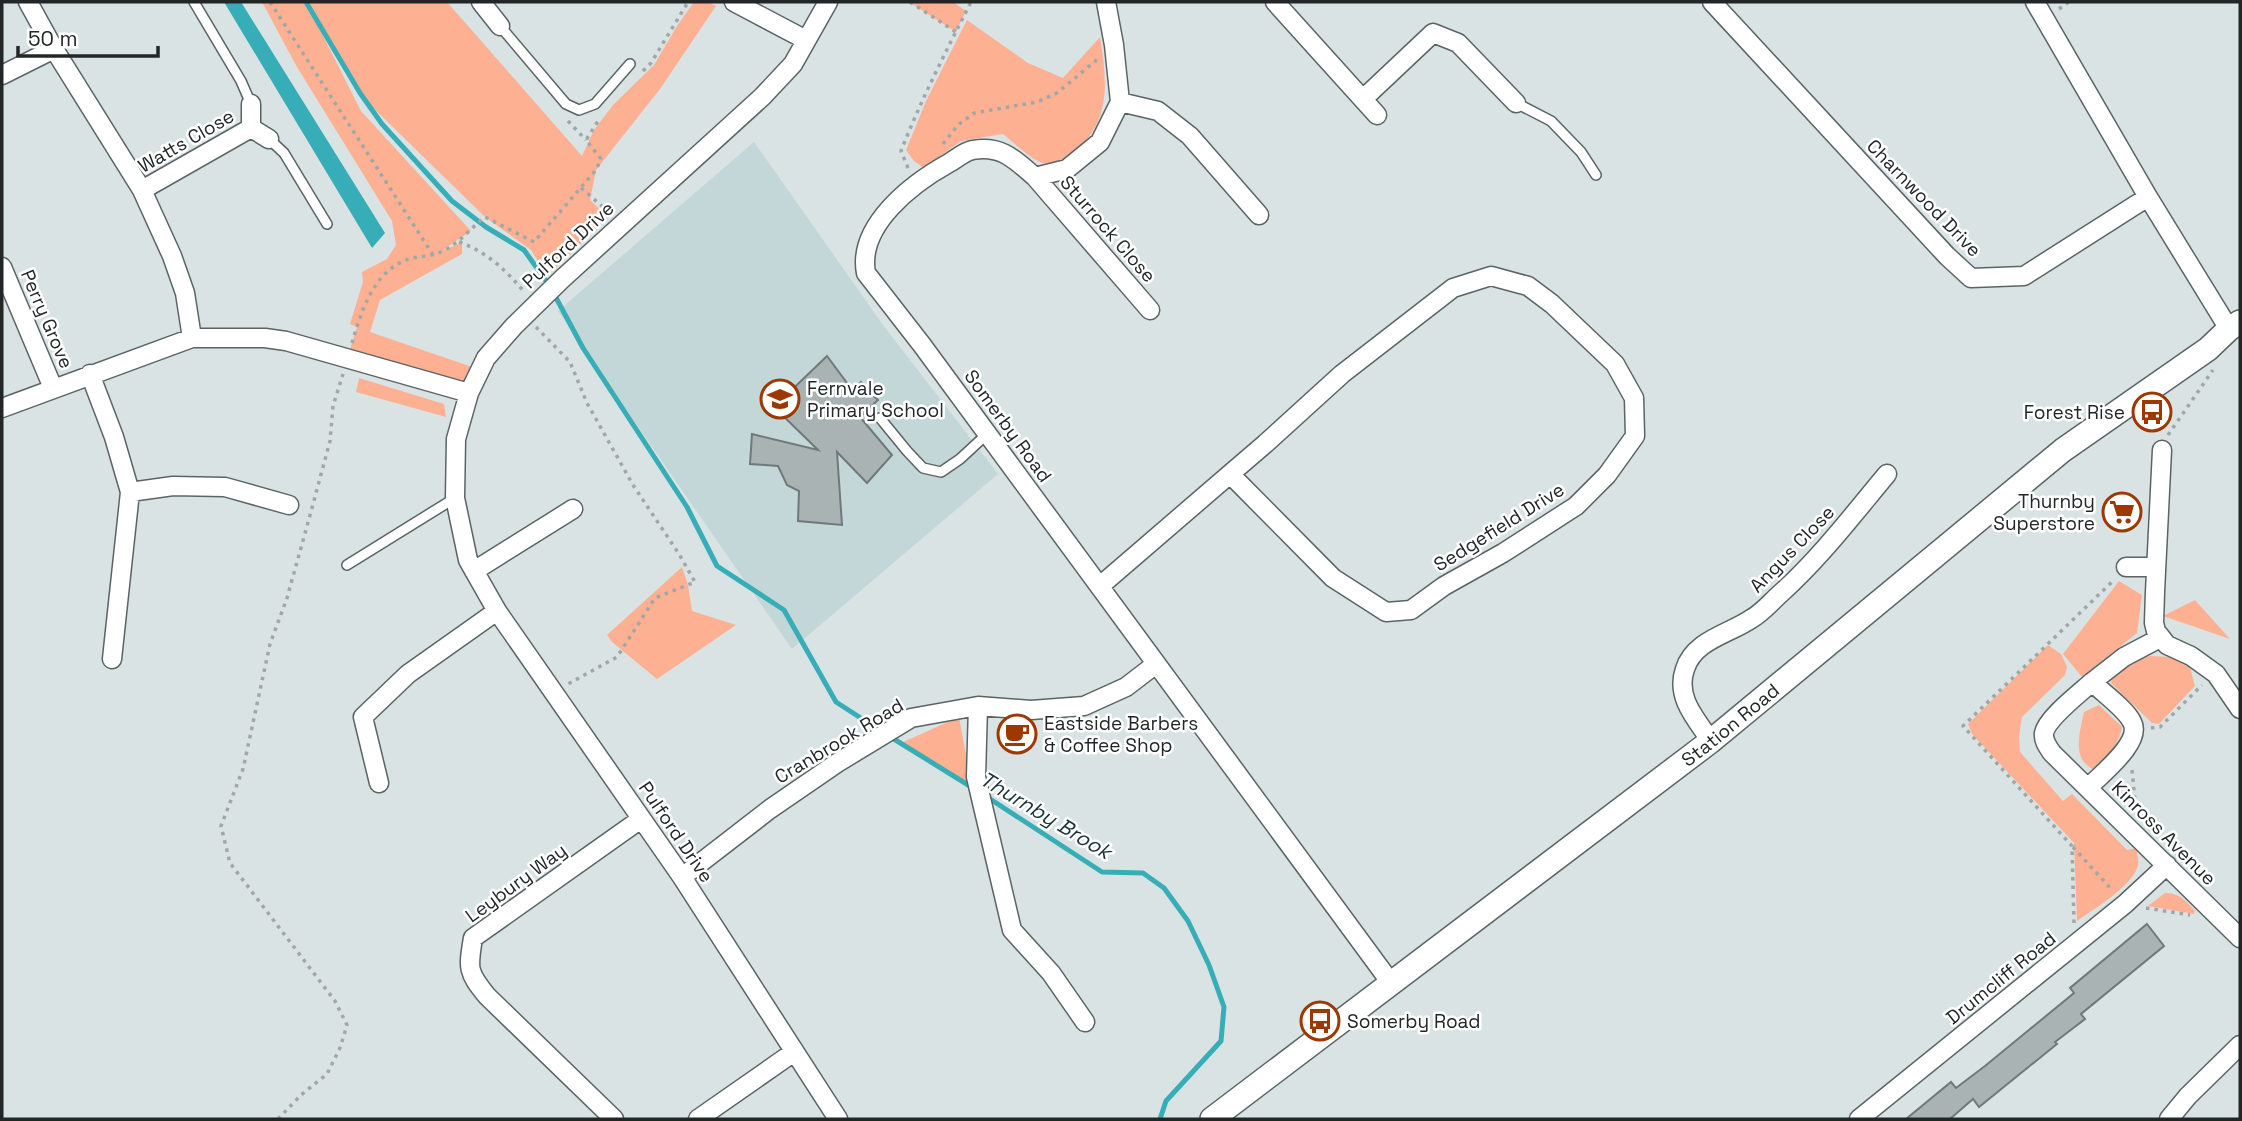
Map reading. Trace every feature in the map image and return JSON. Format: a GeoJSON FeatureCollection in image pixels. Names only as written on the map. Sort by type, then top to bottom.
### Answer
{"type":"FeatureCollection","features":[{"type":"Feature","properties":{"kind":"street"},"geometry":{"type":"LineString","coordinates":[[28,2],[142,191],[172,256],[185,293],[192,338]]}},
{"type":"Feature","properties":{"kind":"street"},"geometry":{"type":"LineString","coordinates":[[734,2],[806,40]]}},
{"type":"Feature","properties":{"kind":"street","name":"Pulford Drive"},"geometry":{"type":"LineString","coordinates":[[828,2],[793,64],[762,97],[530,309],[486,358],[469,393],[456,439],[454,498],[468,560],[497,611],[682,877],[838,1119]]}},
{"type":"Feature","properties":{"kind":"street"},"geometry":{"type":"LineString","coordinates":[[1035,177],[1067,169],[1100,142],[1120,102],[1106,2]]}},
{"type":"Feature","properties":{"kind":"street"},"geometry":{"type":"LineString","coordinates":[[1275,2],[1377,115]]}},
{"type":"Feature","properties":{"kind":"street","name":"Charnwood Drive"},"geometry":{"type":"LineString","coordinates":[[1712,2],[1947,256],[1972,278],[2024,276],[2148,197]]}},
{"type":"Feature","properties":{"kind":"street"},"geometry":{"type":"LineString","coordinates":[[2035,2],[2148,197],[2235,326]]}},
{"type":"Feature","properties":{"kind":"street"},"geometry":{"type":"LineString","coordinates":[[484,3],[500,26]]}},
{"type":"Feature","properties":{"kind":"street"},"geometry":{"type":"LineString","coordinates":[[1363,99],[1433,33],[1458,43],[1516,103]]}},
{"type":"Feature","properties":{"kind":"street"},"geometry":{"type":"LineString","coordinates":[[2,75],[54,48]]}},
{"type":"Feature","properties":{"kind":"street"},"geometry":{"type":"LineString","coordinates":[[1120,102],[1158,111],[1190,135],[1259,215]]}},
{"type":"Feature","properties":{"kind":"street","name":"Watts Close"},"geometry":{"type":"LineString","coordinates":[[251,104],[251,128]]}},
{"type":"Feature","properties":{"kind":"street","name":"Watts Close"},"geometry":{"type":"LineString","coordinates":[[142,191],[251,128]]}},
{"type":"Feature","properties":{"kind":"street","name":"Watts Close"},"geometry":{"type":"LineString","coordinates":[[251,128],[269,139]]}},
{"type":"Feature","properties":{"kind":"street","name":"Somerby Road"},"geometry":{"type":"LineString","coordinates":[[1035,177],[1004,152],[972,150],[920,182],[895,202],[871,234],[864,261],[866,273],[1391,983]]}},
{"type":"Feature","properties":{"kind":"street","name":"Sturrock Close"},"geometry":{"type":"LineString","coordinates":[[1035,177],[1150,310]]}},
{"type":"Feature","properties":{"kind":"street","name":"Perry Grove"},"geometry":{"type":"LineString","coordinates":[[2,267],[52,388]]}},
{"type":"Feature","properties":{"kind":"street","name":"Sedgefield Drive"},"geometry":{"type":"LineString","coordinates":[[1100,586],[1342,374],[1453,288],[1491,276],[1528,286],[1552,304],[1615,364],[1634,398],[1635,436],[1606,475],[1576,506],[1503,553],[1444,586],[1411,610],[1386,612],[1333,578],[1230,474]]}},
{"type":"Feature","properties":{"kind":"street","name":"Station Road"},"geometry":{"type":"LineString","coordinates":[[1212,1119],[1711,741],[2063,450],[2208,349],[2235,326]]}},
{"type":"Feature","properties":{"kind":"street"},"geometry":{"type":"LineString","coordinates":[[2,408],[192,338],[265,338],[286,341],[469,393]]}},
{"type":"Feature","properties":{"kind":"street"},"geometry":{"type":"LineString","coordinates":[[90,374],[114,437],[130,492],[112,659]]}},
{"type":"Feature","properties":{"kind":"street"},"geometry":{"type":"LineString","coordinates":[[2162,450],[2154,622],[2160,638],[2167,645],[2191,656],[2216,674],[2240,709]]}},
{"type":"Feature","properties":{"kind":"street","name":"Angus Close"},"geometry":{"type":"LineString","coordinates":[[1711,741],[1683,696],[1685,666],[1706,642],[1752,619],[1792,583],[1821,555],[1886,474]]}},
{"type":"Feature","properties":{"kind":"street"},"geometry":{"type":"LineString","coordinates":[[130,492],[173,486],[225,487],[289,505]]}},
{"type":"Feature","properties":{"kind":"street"},"geometry":{"type":"LineString","coordinates":[[474,571],[572,509]]}},
{"type":"Feature","properties":{"kind":"street"},"geometry":{"type":"LineString","coordinates":[[2126,567],[2156,567]]}},
{"type":"Feature","properties":{"kind":"street"},"geometry":{"type":"LineString","coordinates":[[379,783],[363,717],[408,674],[497,611]]}},
{"type":"Feature","properties":{"kind":"street","name":"Kinross Avenue"},"geometry":{"type":"LineString","coordinates":[[2160,638],[2124,657],[2092,682],[2049,723],[2043,736],[2052,753],[2240,938]]}},
{"type":"Feature","properties":{"kind":"street","name":"Cranbrook Road"},"geometry":{"type":"LineString","coordinates":[[682,877],[770,809],[911,718],[978,706],[1031,710],[1084,706],[1126,687],[1156,664]]}},
{"type":"Feature","properties":{"kind":"street"},"geometry":{"type":"LineString","coordinates":[[2092,682],[2129,717],[2135,729]]}},
{"type":"Feature","properties":{"kind":"street"},"geometry":{"type":"LineString","coordinates":[[978,706],[976,777],[1012,930],[1051,973],[1084,1022]]}},
{"type":"Feature","properties":{"kind":"street","name":"Kinross Avenue"},"geometry":{"type":"LineString","coordinates":[[2088,788],[2134,738],[2135,729]]}},
{"type":"Feature","properties":{"kind":"street","name":"Leybury Way"},"geometry":{"type":"LineString","coordinates":[[614,1119],[487,996],[472,978],[469,963],[473,938],[641,819]]}},
{"type":"Feature","properties":{"kind":"street","name":"Drumcliff Road"},"geometry":{"type":"LineString","coordinates":[[1859,1119],[2125,904],[2167,865]]}},
{"type":"Feature","properties":{"kind":"street"},"geometry":{"type":"LineString","coordinates":[[2169,1119],[2188,1096],[2240,1045]]}},
{"type":"Feature","properties":{"kind":"street"},"geometry":{"type":"LineString","coordinates":[[698,1119],[794,1052]]}},
{"type":"Feature","properties":{"kind":"lane","name":"Watts Close"},"geometry":{"type":"LineString","coordinates":[[194,2],[241,81],[251,104]]}},
{"type":"Feature","properties":{"kind":"lane"},"geometry":{"type":"LineString","coordinates":[[500,26],[566,104],[579,110],[595,104],[630,64]]}},
{"type":"Feature","properties":{"kind":"lane"},"geometry":{"type":"LineString","coordinates":[[1516,103],[1551,121],[1581,152],[1596,175]]}},
{"type":"Feature","properties":{"kind":"lane","name":"Watts Close"},"geometry":{"type":"LineString","coordinates":[[269,139],[284,153],[327,224]]}},
{"type":"Feature","properties":{"kind":"lane"},"geometry":{"type":"LineString","coordinates":[[880,418],[923,468],[941,472],[987,434]]}},
{"type":"Feature","properties":{"kind":"lane"},"geometry":{"type":"LineString","coordinates":[[347,565],[454,498]]}},
{"type":"Feature","properties":{"kind":"path"},"geometry":{"type":"LineString","coordinates":[[270,2],[433,255]]}},
{"type":"Feature","properties":{"kind":"path"},"geometry":{"type":"LineString","coordinates":[[641,72],[651,63],[688,2]]}},
{"type":"Feature","properties":{"kind":"path"},"geometry":{"type":"LineString","coordinates":[[910,2],[956,32]]}},
{"type":"Feature","properties":{"kind":"path"},"geometry":{"type":"LineString","coordinates":[[920,182],[916,181],[901,151],[923,97],[971,2]]}},
{"type":"Feature","properties":{"kind":"path"},"geometry":{"type":"LineString","coordinates":[[938,151],[958,125],[974,113],[1037,102],[1057,93],[1114,45]]}},
{"type":"Feature","properties":{"kind":"path"},"geometry":{"type":"LineString","coordinates":[[278,1119],[301,1094],[327,1074],[340,1048],[347,1025],[335,1001],[230,863],[221,826],[243,769],[270,644],[287,598],[309,519],[330,441],[333,406],[359,318],[379,279],[389,269],[407,260],[433,255],[459,242],[485,217],[534,242],[596,170],[601,159],[586,140],[606,110]]}},
{"type":"Feature","properties":{"kind":"path"},"geometry":{"type":"LineString","coordinates":[[581,188],[622,223]]}},
{"type":"Feature","properties":{"kind":"path"},"geometry":{"type":"LineString","coordinates":[[459,242],[478,248],[492,258],[525,292],[535,327],[570,362],[582,393],[633,485],[695,582],[655,598],[617,657],[553,690]]}},
{"type":"Feature","properties":{"kind":"path"},"geometry":{"type":"LineString","coordinates":[[2162,450],[2167,436],[2212,373],[2216,358],[2208,349]]}},
{"type":"Feature","properties":{"kind":"path"},"geometry":{"type":"LineString","coordinates":[[2135,729],[2160,727],[2216,674]]}},
{"type":"Feature","properties":{"kind":"path"},"geometry":{"type":"LineString","coordinates":[[2122,753],[2131,762],[2137,819],[2129,828]]}},
{"type":"Feature","properties":{"kind":"path"},"geometry":{"type":"LineString","coordinates":[[2072,846],[2125,904],[2203,918],[2211,910]]}},
{"type":"Feature","properties":{"kind":"shaded area"},"geometry":{"type":"Polygon","coordinates":[[[262,2],[306,2],[361,111],[471,231],[443,250],[462,243],[462,254],[380,300],[370,332],[478,369],[469,393],[347,359],[357,327],[350,324],[363,282],[362,272],[387,259],[396,245],[392,221],[297,67],[262,2]]]}},
{"type":"Feature","properties":{"kind":"shaded area"},"geometry":{"type":"Polygon","coordinates":[[[307,2],[447,2],[582,156],[594,130],[613,105],[654,65],[694,2],[708,2],[716,6],[660,89],[596,170],[590,200],[608,217],[547,276],[531,250],[485,217],[361,96],[307,2]]]}},
{"type":"Feature","properties":{"kind":"shaded area"},"geometry":{"type":"Polygon","coordinates":[[[909,2],[953,2],[966,11],[956,32],[909,2]]]}},
{"type":"Feature","properties":{"kind":"shaded area"},"geometry":{"type":"Polygon","coordinates":[[[967,20],[1028,63],[1063,78],[1100,37],[1105,85],[1101,114],[1095,128],[1073,152],[1055,162],[1043,163],[1028,155],[1003,134],[961,141],[924,168],[914,161],[906,150],[927,99],[967,20]]]}},
{"type":"Feature","properties":{"kind":"shaded area","name":"Fernvale Primary School"},"geometry":{"type":"Polygon","coordinates":[[[754,142],[883,325],[998,474],[792,649],[558,311],[754,142]]]}},
{"type":"Feature","properties":{"kind":"shaded area"},"geometry":{"type":"Polygon","coordinates":[[[359,378],[444,404],[446,417],[356,392],[359,378]]]}},
{"type":"Feature","properties":{"kind":"shaded area"},"geometry":{"type":"Polygon","coordinates":[[[682,567],[692,611],[736,625],[657,679],[607,635],[682,567]]]}},
{"type":"Feature","properties":{"kind":"shaded area"},"geometry":{"type":"Polygon","coordinates":[[[2119,581],[2142,595],[2137,633],[2082,677],[2063,654],[2119,581]]]}},
{"type":"Feature","properties":{"kind":"shaded area"},"geometry":{"type":"Polygon","coordinates":[[[2195,600],[2230,639],[2163,616],[2195,600]]]}},
{"type":"Feature","properties":{"kind":"shaded area"},"geometry":{"type":"Polygon","coordinates":[[[2048,645],[2061,654],[2067,667],[2065,675],[2022,717],[2020,752],[2063,801],[2072,794],[2127,850],[2136,848],[2138,859],[2135,873],[2129,880],[2077,921],[2074,843],[1972,734],[1968,724],[2048,645]]]}},
{"type":"Feature","properties":{"kind":"shaded area"},"geometry":{"type":"Polygon","coordinates":[[[2151,656],[2170,657],[2189,664],[2195,686],[2159,724],[2152,723],[2111,683],[2121,668],[2151,656]]]}},
{"type":"Feature","properties":{"kind":"shaded area"},"geometry":{"type":"Polygon","coordinates":[[[2099,705],[2122,727],[2115,745],[2093,769],[2086,764],[2079,752],[2079,736],[2084,712],[2099,705]]]}},
{"type":"Feature","properties":{"kind":"shaded area"},"geometry":{"type":"Polygon","coordinates":[[[959,717],[971,782],[964,783],[901,743],[959,717]]]}},
{"type":"Feature","properties":{"kind":"shaded area"},"geometry":{"type":"Polygon","coordinates":[[[2165,893],[2182,898],[2195,911],[2194,914],[2148,906],[2165,893]]]}},
{"type":"Feature","properties":{"kind":"water"},"geometry":{"type":"Polygon","coordinates":[[[224,2],[241,2],[385,233],[372,248],[224,2]]]}},
{"type":"Feature","properties":{"kind":"building"},"geometry":{"type":"Polygon","coordinates":[[[827,356],[853,391],[861,382],[878,400],[860,417],[892,455],[867,483],[837,452],[842,525],[798,521],[799,491],[787,485],[778,466],[750,464],[752,434],[818,450],[774,407],[827,356]]]}},
{"type":"Feature","properties":{"kind":"building"},"geometry":{"type":"Polygon","coordinates":[[[2147,924],[2164,946],[2081,1014],[2085,1019],[2055,1042],[2057,1044],[1979,1107],[1973,1099],[1950,1119],[1906,1119],[1951,1082],[1956,1088],[1985,1066],[2074,993],[2070,988],[2147,924]]]}},
{"type":"Feature","properties":{"kind":"waterway"},"geometry":{"type":"LineString","coordinates":[[306,2],[360,93],[382,124],[452,201],[486,227],[524,250],[549,285]]}},
{"type":"Feature","properties":{"kind":"waterway"},"geometry":{"type":"LineString","coordinates":[[554,294],[583,348],[687,507],[717,566],[784,610],[836,702],[881,731]]}},
{"type":"Feature","properties":{"kind":"waterway","name":"Thurnby Brook"},"geometry":{"type":"LineString","coordinates":[[889,736],[973,788]]}},
{"type":"Feature","properties":{"kind":"waterway","name":"Thurnby Brook"},"geometry":{"type":"LineString","coordinates":[[984,795],[1102,872],[1143,873],[1164,888],[1188,921],[1209,965],[1224,1007],[1221,1041],[1166,1101],[1160,1119]]}},
{"type":"Feature","properties":{"kind":"place","name":"Fernvale Primary School"},"geometry":{"type":"Point","coordinates":[780,399]}},
{"type":"Feature","properties":{"kind":"place","name":"Forest Rise"},"geometry":{"type":"Point","coordinates":[2152,412]}},
{"type":"Feature","properties":{"kind":"place","name":"Thurnby Superstore"},"geometry":{"type":"Point","coordinates":[2122,512]}},
{"type":"Feature","properties":{"kind":"place","name":"Eastside Barbers & Coffee Shop"},"geometry":{"type":"Point","coordinates":[1017,734]}},
{"type":"Feature","properties":{"kind":"place","name":"Somerby Road"},"geometry":{"type":"Point","coordinates":[1320,1021]}}]}
